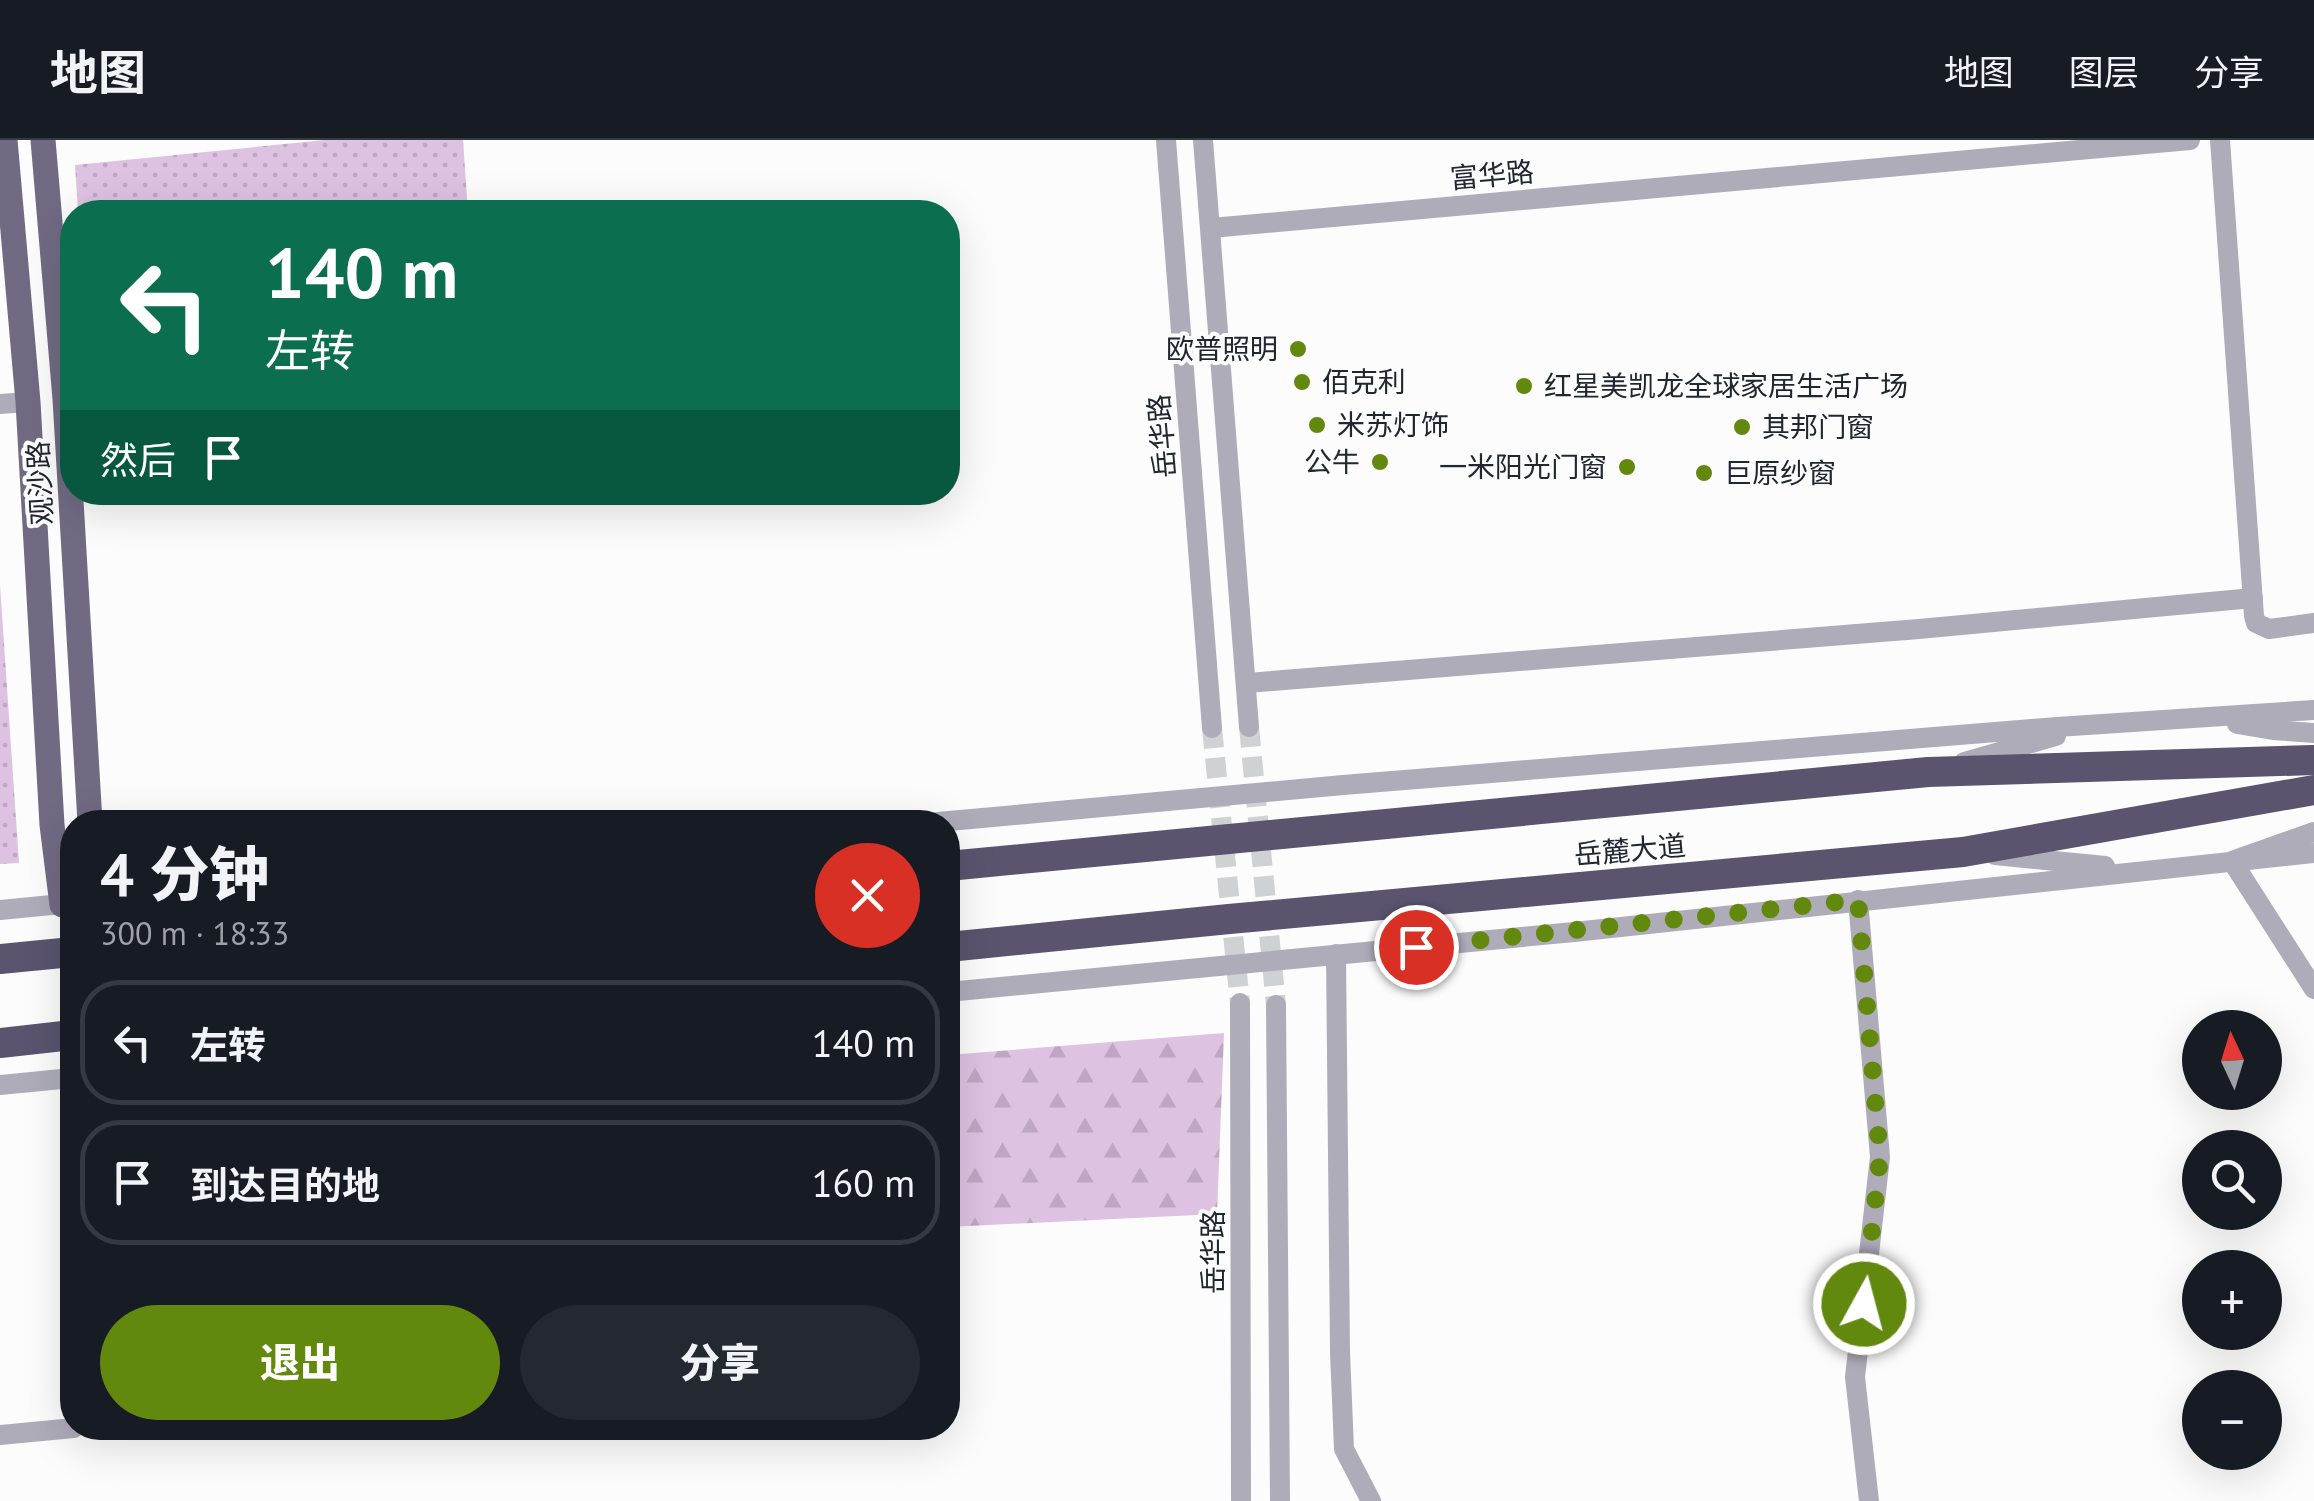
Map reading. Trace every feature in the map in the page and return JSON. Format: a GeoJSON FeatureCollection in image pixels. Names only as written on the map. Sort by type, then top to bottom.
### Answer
{"type":"FeatureCollection","features":[{"type":"Feature","properties":{"kind":"highway","name":"岳麓大道"},"geometry":{"type":"LineString","coordinates":[[960,865],[1928,772],[2314,760]]}},
{"type":"Feature","properties":{"kind":"highway","name":"岳麓大道"},"geometry":{"type":"LineString","coordinates":[[960,946],[1963,852],[2314,790]]}},
{"type":"Feature","properties":{"kind":"highway"},"geometry":{"type":"LineString","coordinates":[[0,960],[60,953]]}},
{"type":"Feature","properties":{"kind":"highway"},"geometry":{"type":"LineString","coordinates":[[0,1043],[60,1036]]}},
{"type":"Feature","properties":{"kind":"main road","name":"观沙路"},"geometry":{"type":"LineString","coordinates":[[6,140],[28,402],[52,825],[60,864]]}},
{"type":"Feature","properties":{"kind":"main road","name":"观沙路"},"geometry":{"type":"LineString","coordinates":[[43,140],[60,340]]}},
{"type":"Feature","properties":{"kind":"main road","name":"观沙路"},"geometry":{"type":"LineString","coordinates":[[71,505],[89,810]]}},
{"type":"Feature","properties":{"kind":"street","name":"岳华路"},"geometry":{"type":"LineString","coordinates":[[1166,140],[1212,728]]}},
{"type":"Feature","properties":{"kind":"street"},"geometry":{"type":"LineString","coordinates":[[1202,140],[1248,727]]}},
{"type":"Feature","properties":{"kind":"street","name":"富华路"},"geometry":{"type":"LineString","coordinates":[[1211,228],[2190,140]]}},
{"type":"Feature","properties":{"kind":"street"},"geometry":{"type":"LineString","coordinates":[[2220,140],[2256,623],[2269,629],[2314,623]]}},
{"type":"Feature","properties":{"kind":"street"},"geometry":{"type":"LineString","coordinates":[[0,404],[28,402]]}},
{"type":"Feature","properties":{"kind":"street"},"geometry":{"type":"LineString","coordinates":[[1247,684],[1919,629],[2253,607]]}},
{"type":"Feature","properties":{"kind":"street"},"geometry":{"type":"LineString","coordinates":[[960,820],[1343,785],[2314,710]]}},
{"type":"Feature","properties":{"kind":"street"},"geometry":{"type":"LineString","coordinates":[[2207,719],[2314,733]]}},
{"type":"Feature","properties":{"kind":"street"},"geometry":{"type":"LineString","coordinates":[[1928,772],[2096,725]]}},
{"type":"Feature","properties":{"kind":"street"},"geometry":{"type":"LineString","coordinates":[[2232,861],[2314,832]]}},
{"type":"Feature","properties":{"kind":"street"},"geometry":{"type":"LineString","coordinates":[[1963,852],[2149,870]]}},
{"type":"Feature","properties":{"kind":"street"},"geometry":{"type":"LineString","coordinates":[[960,991],[2314,853]]}},
{"type":"Feature","properties":{"kind":"street"},"geometry":{"type":"LineString","coordinates":[[2232,861],[2314,989]]}},
{"type":"Feature","properties":{"kind":"street"},"geometry":{"type":"LineString","coordinates":[[1858,900],[1880,1157],[1855,1378],[1869,1501]]}},
{"type":"Feature","properties":{"kind":"street"},"geometry":{"type":"LineString","coordinates":[[0,910],[60,905]]}},
{"type":"Feature","properties":{"kind":"street"},"geometry":{"type":"LineString","coordinates":[[1336,954],[1344,1449],[1371,1501]]}},
{"type":"Feature","properties":{"kind":"street","name":"岳华路"},"geometry":{"type":"LineString","coordinates":[[1240,1003],[1242,1501]]}},
{"type":"Feature","properties":{"kind":"street"},"geometry":{"type":"LineString","coordinates":[[1276,1006],[1280,1501]]}},
{"type":"Feature","properties":{"kind":"street"},"geometry":{"type":"LineString","coordinates":[[0,1085],[60,1079]]}},
{"type":"Feature","properties":{"kind":"street"},"geometry":{"type":"LineString","coordinates":[[0,1435],[60,1429]]}},
{"type":"Feature","properties":{"kind":"green space"},"geometry":{"type":"Polygon","coordinates":[[[325,140],[463,140],[467,200],[77,200],[75,165],[325,140]]]}},
{"type":"Feature","properties":{"kind":"green space"},"geometry":{"type":"Polygon","coordinates":[[[0,585],[19,863],[0,864],[0,585]]]}},
{"type":"Feature","properties":{"kind":"green space"},"geometry":{"type":"Polygon","coordinates":[[[1224,1033],[1217,1214],[960,1226],[960,1054],[1224,1033]]]}},
{"type":"Feature","properties":{"kind":"tunnel"},"geometry":{"type":"LineString","coordinates":[[1249,727],[1276,1005]]}},
{"type":"Feature","properties":{"kind":"tunnel"},"geometry":{"type":"LineString","coordinates":[[1212,728],[1240,1003]]}},
{"type":"Feature","properties":{"kind":"place","name":"欧普照明"},"geometry":{"type":"Point","coordinates":[1298,349]}},
{"type":"Feature","properties":{"kind":"place","name":"佰克利"},"geometry":{"type":"Point","coordinates":[1302,382]}},
{"type":"Feature","properties":{"kind":"place","name":"红星美凯龙全球家居生活广场"},"geometry":{"type":"Point","coordinates":[1524,386]}},
{"type":"Feature","properties":{"kind":"place","name":"米苏灯饰"},"geometry":{"type":"Point","coordinates":[1317,425]}},
{"type":"Feature","properties":{"kind":"place","name":"其邦门窗"},"geometry":{"type":"Point","coordinates":[1742,427]}},
{"type":"Feature","properties":{"kind":"place","name":"公牛"},"geometry":{"type":"Point","coordinates":[1380,462]}},
{"type":"Feature","properties":{"kind":"place","name":"一米阳光门窗"},"geometry":{"type":"Point","coordinates":[1627,467]}},
{"type":"Feature","properties":{"kind":"place","name":"巨原纱窗"},"geometry":{"type":"Point","coordinates":[1704,473]}},
{"type":"Feature","properties":{"kind":"route"},"geometry":{"type":"LineString","coordinates":[[1416,947],[1858,900],[1880,1157],[1864,1304]]}}]}
